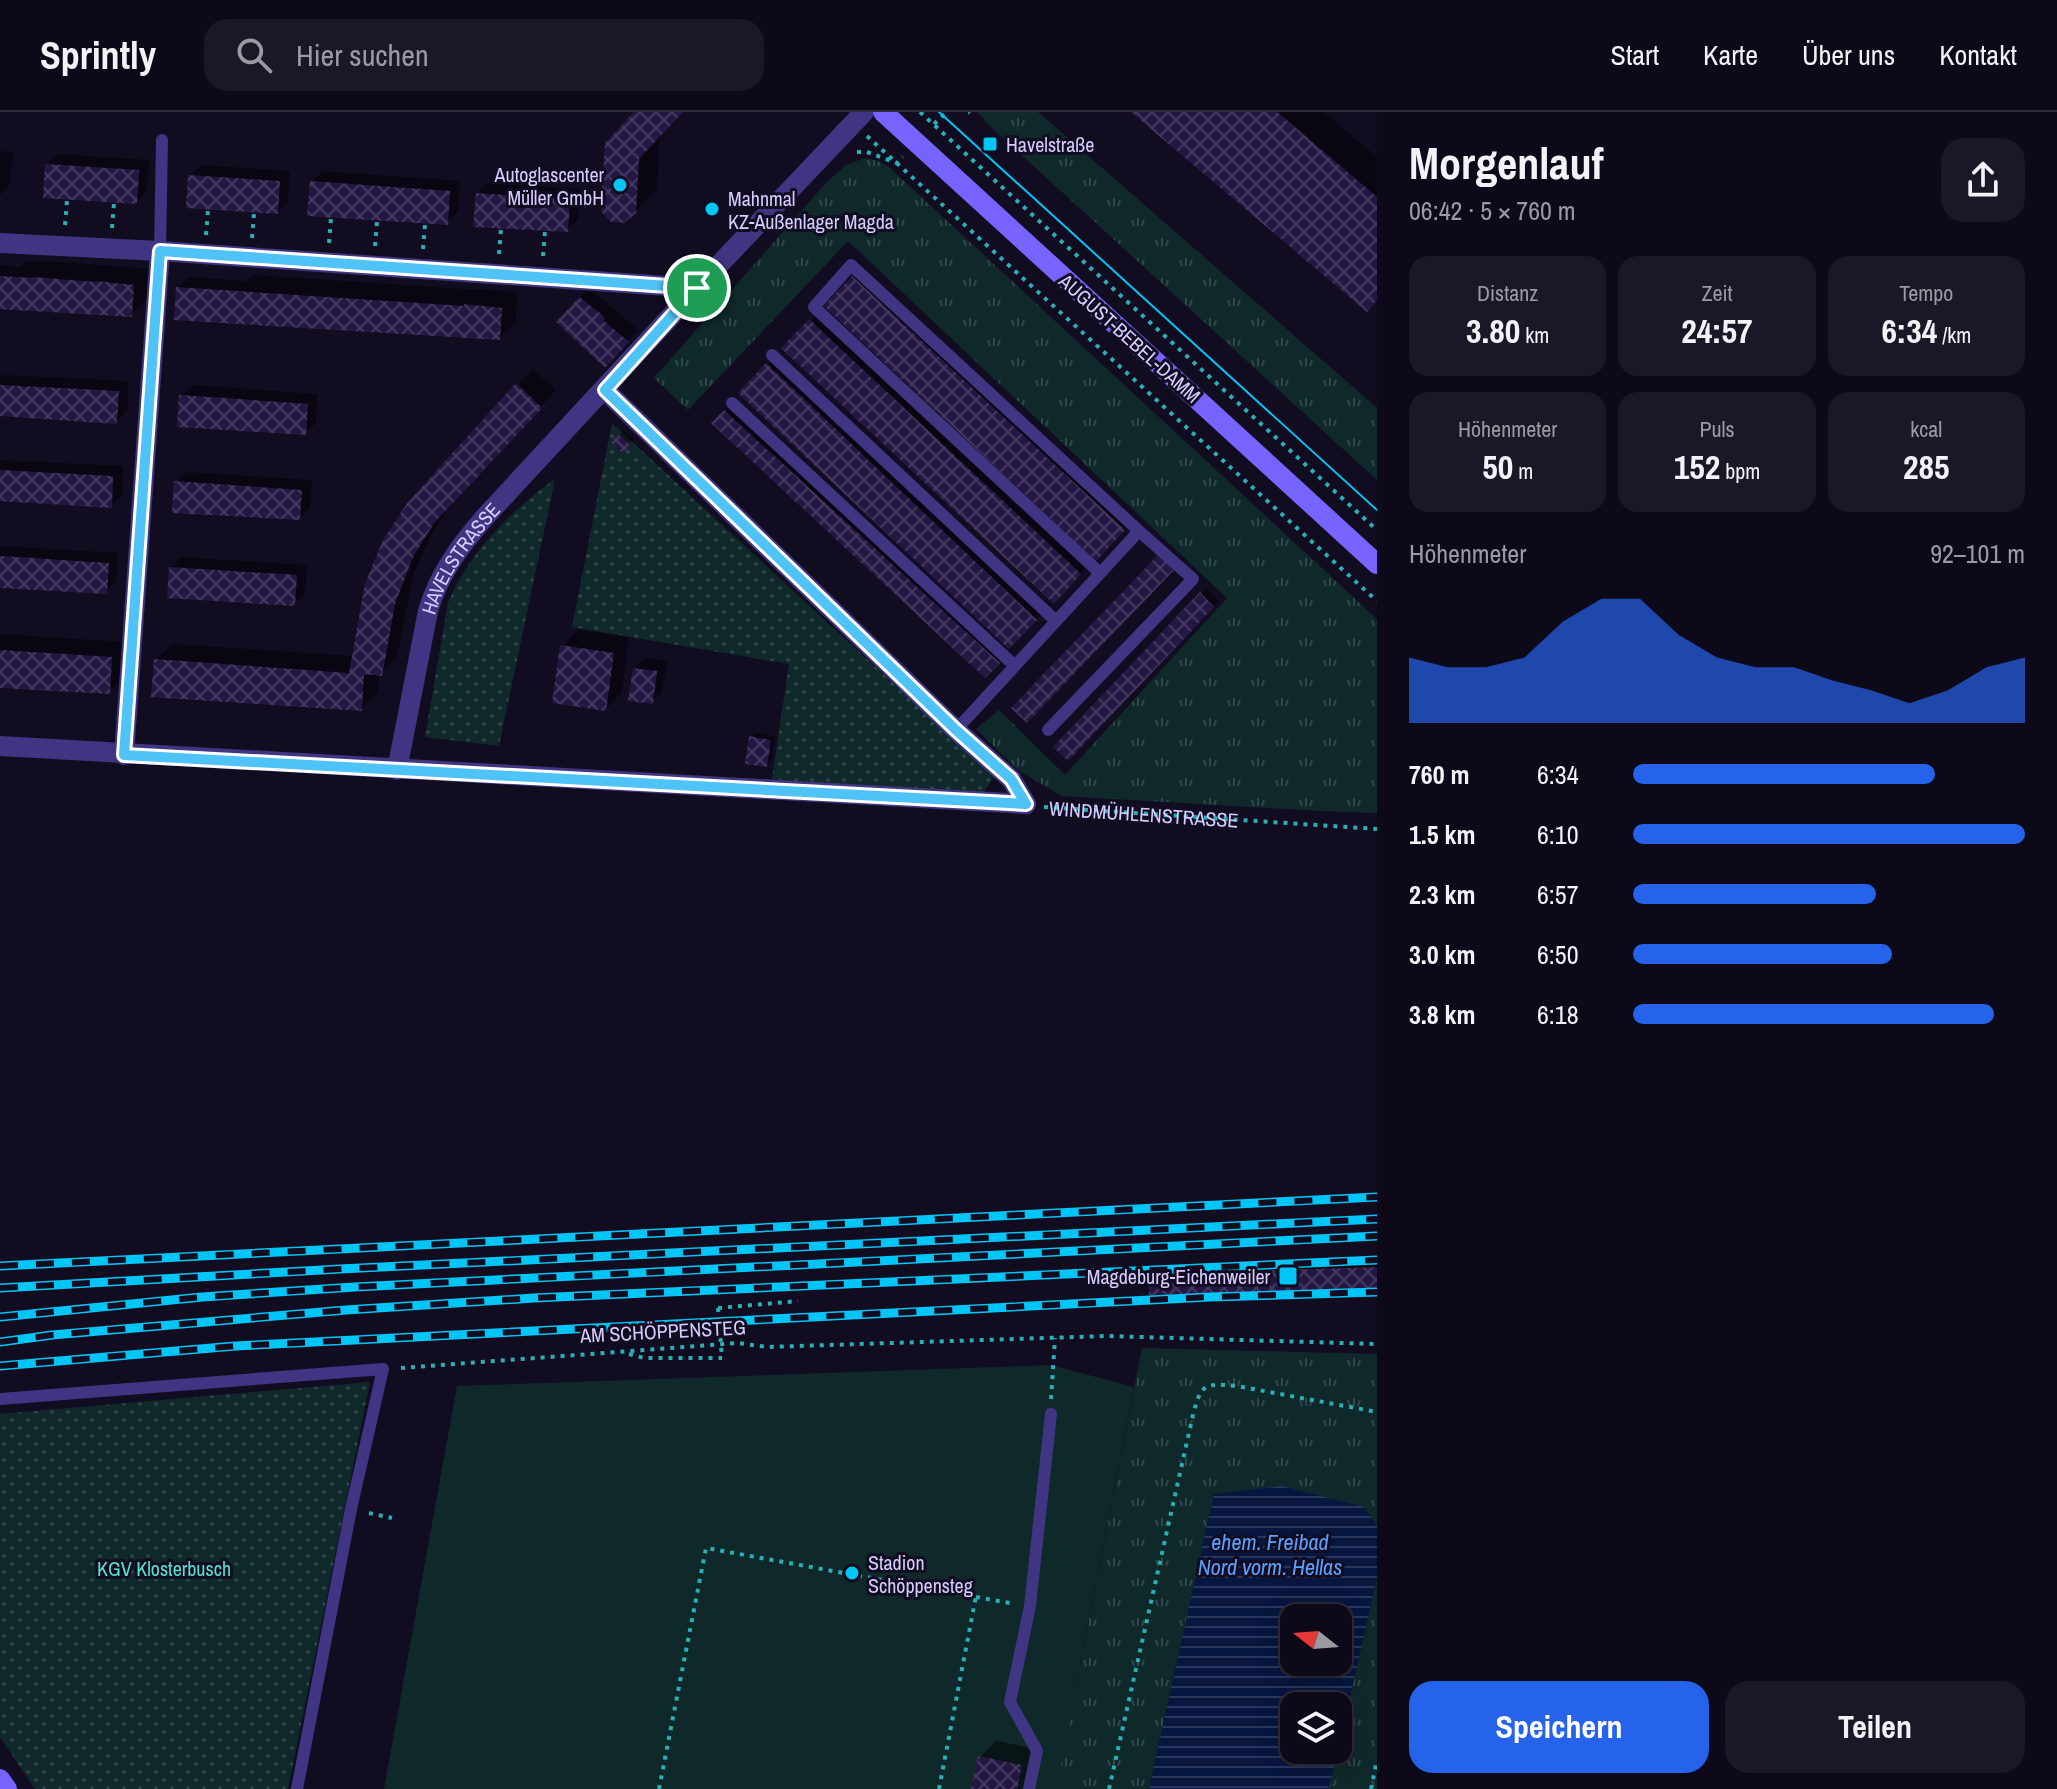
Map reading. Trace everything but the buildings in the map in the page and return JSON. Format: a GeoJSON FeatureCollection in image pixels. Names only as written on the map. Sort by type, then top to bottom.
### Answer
{"type":"FeatureCollection","features":[{"type":"Feature","properties":{"kind":"main road","name":"AUGUST-BEBEL-DAMM"},"geometry":{"type":"LineString","coordinates":[[883,112],[1377,564]]}},
{"type":"Feature","properties":{"kind":"main road"},"geometry":{"type":"LineString","coordinates":[[0,1779],[7,1789]]}},
{"type":"Feature","properties":{"kind":"street","name":"HAVELSTRASSE"},"geometry":{"type":"LineString","coordinates":[[397,770],[428,611],[442,574],[457,550],[697,288],[864,112]]}},
{"type":"Feature","properties":{"kind":"street"},"geometry":{"type":"LineString","coordinates":[[0,243],[697,288]]}},
{"type":"Feature","properties":{"kind":"street"},"geometry":{"type":"LineString","coordinates":[[124,755],[160,251]]}},
{"type":"Feature","properties":{"kind":"street"},"geometry":{"type":"LineString","coordinates":[[605,390],[956,730],[1011,779],[1026,804]]}},
{"type":"Feature","properties":{"kind":"street","name":"WINDMÜHLENSTRASSE"},"geometry":{"type":"LineString","coordinates":[[0,746],[1026,804]]}},
{"type":"Feature","properties":{"kind":"lane"},"geometry":{"type":"LineString","coordinates":[[160,251],[162,140]]}},
{"type":"Feature","properties":{"kind":"lane"},"geometry":{"type":"LineString","coordinates":[[1048,730],[1193,579],[851,265],[814,307],[1100,573]]}},
{"type":"Feature","properties":{"kind":"lane"},"geometry":{"type":"LineString","coordinates":[[772,355],[1056,621]]}},
{"type":"Feature","properties":{"kind":"lane"},"geometry":{"type":"LineString","coordinates":[[732,403],[1015,666]]}},
{"type":"Feature","properties":{"kind":"lane"},"geometry":{"type":"LineString","coordinates":[[956,730],[1139,531]]}},
{"type":"Feature","properties":{"kind":"lane"},"geometry":{"type":"LineString","coordinates":[[0,1399],[383,1369],[351,1509],[297,1789]]}},
{"type":"Feature","properties":{"kind":"lane"},"geometry":{"type":"LineString","coordinates":[[1029,1789],[1037,1751],[1010,1702],[1030,1606],[1051,1414]]}},
{"type":"Feature","properties":{"kind":"path","name":"AUGUST-BEBEL-DAMM"},"geometry":{"type":"LineString","coordinates":[[920,112],[1377,530]]}},
{"type":"Feature","properties":{"kind":"path"},"geometry":{"type":"LineString","coordinates":[[934,124],[947,112]]}},
{"type":"Feature","properties":{"kind":"path","name":"AUGUST-BEBEL-DAMM"},"geometry":{"type":"LineString","coordinates":[[880,148],[1377,601]]}},
{"type":"Feature","properties":{"kind":"path","name":"AUGUST-BEBEL-DAMM"},"geometry":{"type":"LineString","coordinates":[[851,152],[867,152],[897,163]]}},
{"type":"Feature","properties":{"kind":"path"},"geometry":{"type":"LineString","coordinates":[[64,227],[67,200]]}},
{"type":"Feature","properties":{"kind":"path"},"geometry":{"type":"LineString","coordinates":[[112,230],[114,203]]}},
{"type":"Feature","properties":{"kind":"path"},"geometry":{"type":"LineString","coordinates":[[206,236],[208,210]]}},
{"type":"Feature","properties":{"kind":"path"},"geometry":{"type":"LineString","coordinates":[[252,239],[254,213]]}},
{"type":"Feature","properties":{"kind":"path"},"geometry":{"type":"LineString","coordinates":[[329,243],[331,218]]}},
{"type":"Feature","properties":{"kind":"path"},"geometry":{"type":"LineString","coordinates":[[375,246],[377,221]]}},
{"type":"Feature","properties":{"kind":"path"},"geometry":{"type":"LineString","coordinates":[[423,249],[425,224]]}},
{"type":"Feature","properties":{"kind":"path"},"geometry":{"type":"LineString","coordinates":[[499,254],[501,228]]}},
{"type":"Feature","properties":{"kind":"path"},"geometry":{"type":"LineString","coordinates":[[543,257],[545,231]]}},
{"type":"Feature","properties":{"kind":"path","name":"WINDMÜHLENSTRASSE"},"geometry":{"type":"LineString","coordinates":[[1026,804],[1377,829]]}},
{"type":"Feature","properties":{"kind":"path"},"geometry":{"type":"LineString","coordinates":[[622,1352],[644,1358],[722,1358],[718,1308],[798,1301]]}},
{"type":"Feature","properties":{"kind":"path","name":"AM SCHÖPPENSTEG"},"geometry":{"type":"LineString","coordinates":[[383,1369],[738,1343],[767,1347],[1107,1336],[1377,1344]]}},
{"type":"Feature","properties":{"kind":"path"},"geometry":{"type":"LineString","coordinates":[[1051,1414],[1055,1338]]}},
{"type":"Feature","properties":{"kind":"path"},"geometry":{"type":"LineString","coordinates":[[1109,1789],[1193,1415],[1202,1389],[1215,1385],[1237,1386],[1377,1412]]}},
{"type":"Feature","properties":{"kind":"path"},"geometry":{"type":"LineString","coordinates":[[351,1509],[392,1518]]}},
{"type":"Feature","properties":{"kind":"path"},"geometry":{"type":"LineString","coordinates":[[659,1789],[706,1548],[1030,1606]]}},
{"type":"Feature","properties":{"kind":"path"},"geometry":{"type":"LineString","coordinates":[[939,1789],[976,1596]]}},
{"type":"Feature","properties":{"kind":"path"},"geometry":{"type":"LineString","coordinates":[[1371,1789],[1377,1760]]}},
{"type":"Feature","properties":{"kind":"green space"},"geometry":{"type":"Polygon","coordinates":[[[977,112],[1038,112],[1377,408],[1377,480],[992,128],[977,112]]]}},
{"type":"Feature","properties":{"kind":"green space"},"geometry":{"type":"Polygon","coordinates":[[[865,158],[890,168],[1377,619],[1377,813],[1062,796],[1018,770],[976,729],[999,710],[1065,775],[1227,598],[848,241],[688,410],[654,378],[826,183],[846,165],[865,158]]]}},
{"type":"Feature","properties":{"kind":"green space"},"geometry":{"type":"Polygon","coordinates":[[[612,423],[994,777],[981,797],[772,779],[789,664],[572,627],[612,423]]]}},
{"type":"Feature","properties":{"kind":"green space"},"geometry":{"type":"Polygon","coordinates":[[[555,479],[499,746],[425,737],[448,603],[457,585],[492,534],[555,479]]]}},
{"type":"Feature","properties":{"kind":"green space"},"geometry":{"type":"Polygon","coordinates":[[[1142,1348],[1377,1354],[1377,1526],[1364,1507],[1214,1494],[1149,1789],[1056,1789],[1142,1348]]]}},
{"type":"Feature","properties":{"kind":"green space"},"geometry":{"type":"Polygon","coordinates":[[[1051,1365],[1134,1387],[1056,1789],[384,1789],[457,1386],[1051,1365]]]}},
{"type":"Feature","properties":{"kind":"green space","name":"KGV Klosterbusch"},"geometry":{"type":"Polygon","coordinates":[[[370,1382],[288,1789],[35,1789],[0,1737],[0,1414],[370,1382]]]}},
{"type":"Feature","properties":{"kind":"green space"},"geometry":{"type":"Polygon","coordinates":[[[1377,1577],[1377,1789],[1329,1789],[1335,1764],[1352,1764],[1351,1692],[1377,1577]]]}},
{"type":"Feature","properties":{"kind":"water","name":"ehem. Freibad Nord vorm. Hellas"},"geometry":{"type":"Polygon","coordinates":[[[1282,1486],[1364,1507],[1377,1526],[1377,1577],[1351,1692],[1280,1692],[1280,1764],[1335,1764],[1329,1789],[1149,1789],[1214,1494],[1282,1486]]]}},
{"type":"Feature","properties":{"kind":"tram line"},"geometry":{"type":"LineString","coordinates":[[939,112],[1377,510]]}},
{"type":"Feature","properties":{"kind":"railway"},"geometry":{"type":"LineString","coordinates":[[0,1266],[1377,1197]]}},
{"type":"Feature","properties":{"kind":"railway"},"geometry":{"type":"LineString","coordinates":[[0,1288],[1377,1219]]}},
{"type":"Feature","properties":{"kind":"railway"},"geometry":{"type":"LineString","coordinates":[[0,1317],[202,1297],[355,1287],[1377,1236]]}},
{"type":"Feature","properties":{"kind":"railway"},"geometry":{"type":"LineString","coordinates":[[0,1342],[346,1310],[534,1298],[1377,1260]]}},
{"type":"Feature","properties":{"kind":"railway"},"geometry":{"type":"LineString","coordinates":[[0,1366],[235,1346],[1210,1297],[1377,1292]]}},
{"type":"Feature","properties":{"kind":"place","name":"Havelstraße"},"geometry":{"type":"Point","coordinates":[990,144]}},
{"type":"Feature","properties":{"kind":"place","name":"Autoglascenter Müller GmbH"},"geometry":{"type":"Point","coordinates":[620,185]}},
{"type":"Feature","properties":{"kind":"place","name":"Mahnmal KZ-Außenlager Magda"},"geometry":{"type":"Point","coordinates":[712,209]}},
{"type":"Feature","properties":{"kind":"place","name":"Magdeburg-Eichenweiler"},"geometry":{"type":"Point","coordinates":[1288,1276]}},
{"type":"Feature","properties":{"kind":"place","name":"Stadion Schöppensteg"},"geometry":{"type":"Point","coordinates":[852,1573]}},
{"type":"Feature","properties":{"kind":"route"},"geometry":{"type":"LineString","coordinates":[[160,251],[697,288],[605,390],[956,730],[1011,779],[1026,804],[124,755],[160,251]]}}]}
